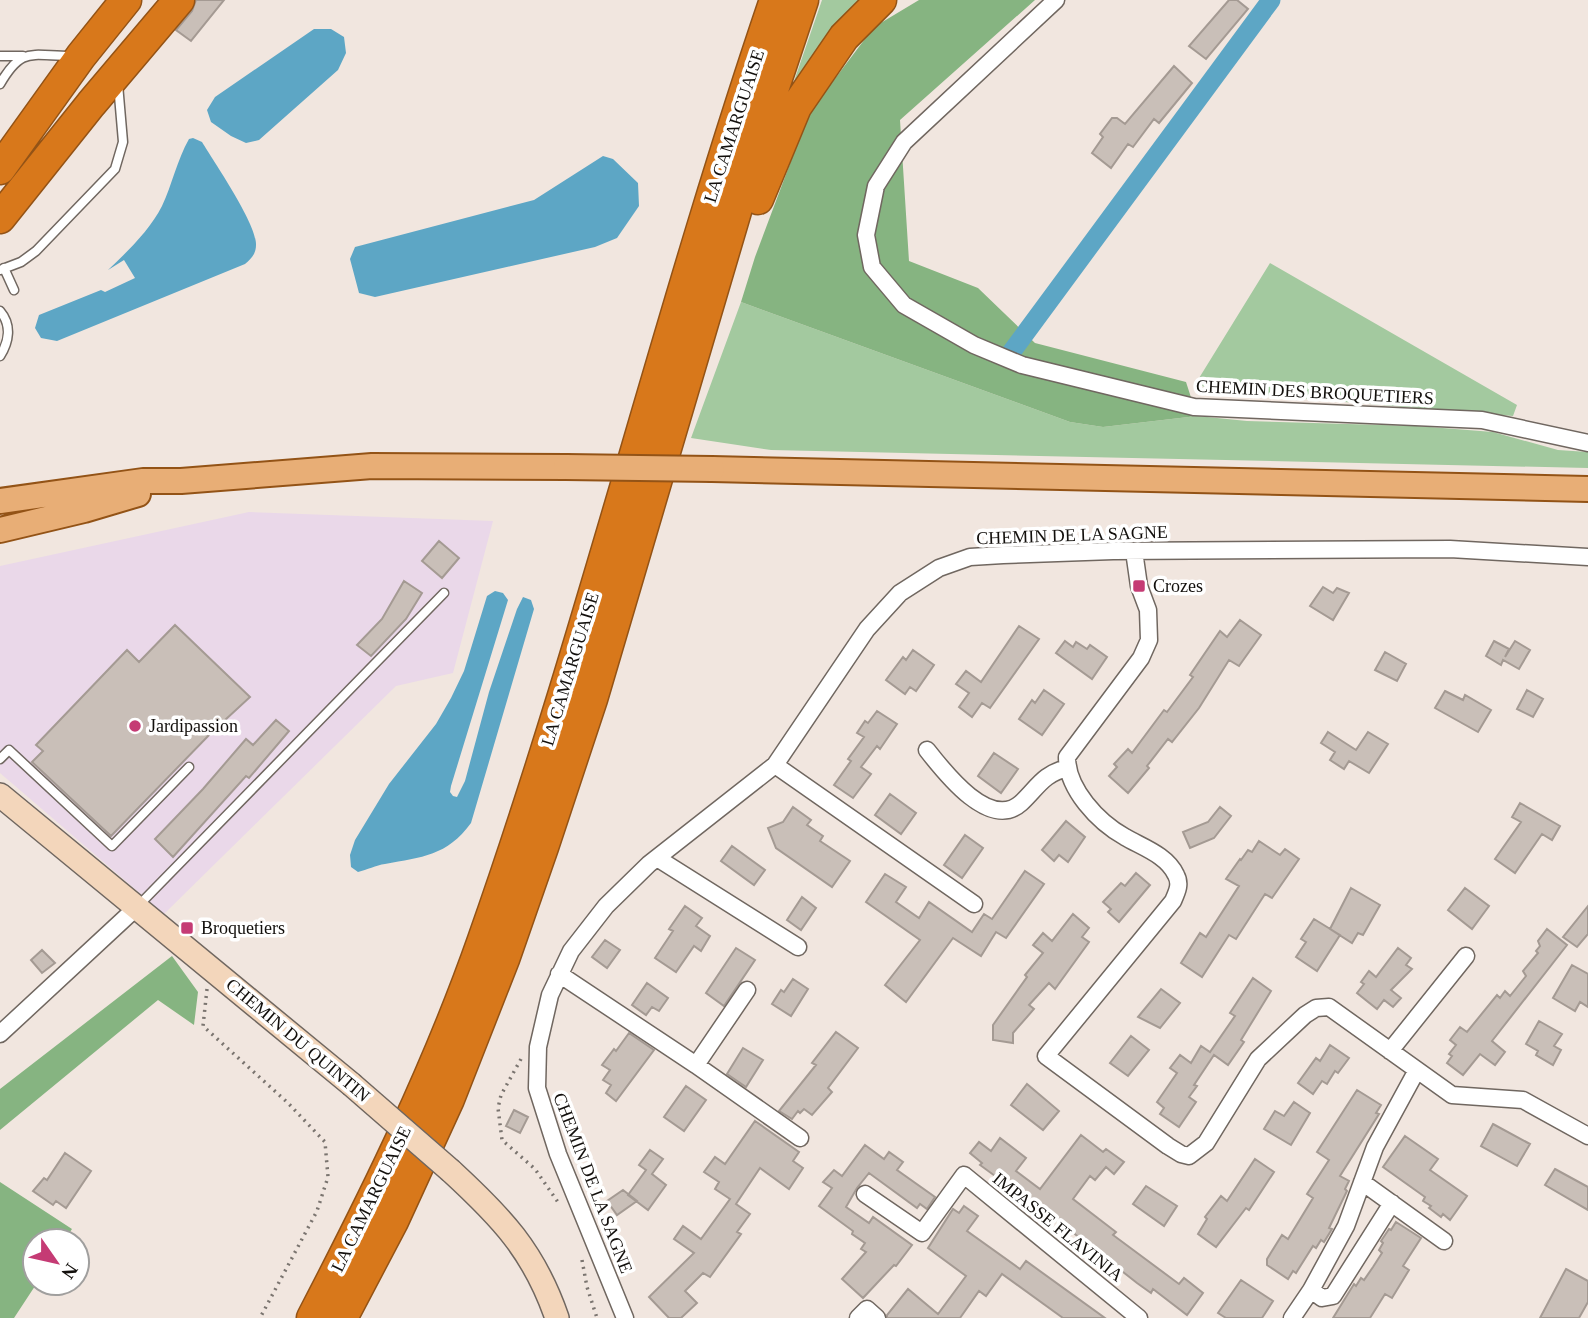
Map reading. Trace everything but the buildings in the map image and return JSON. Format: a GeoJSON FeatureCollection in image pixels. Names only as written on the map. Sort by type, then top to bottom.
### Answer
{"type":"FeatureCollection","features":[{"type":"Feature","properties":{"kind":"highway"},"geometry":{"type":"LineString","coordinates":[[0,169],[126,0]]}},
{"type":"Feature","properties":{"kind":"highway"},"geometry":{"type":"LineString","coordinates":[[0,218],[117,72],[179,0]]}},
{"type":"Feature","properties":{"kind":"highway"},"geometry":{"type":"LineString","coordinates":[[664,350],[721,118],[755,0]]}},
{"type":"Feature","properties":{"kind":"highway","name":"LA CAMARGUAISE"},"geometry":{"type":"LineString","coordinates":[[312,1318],[370,1206],[409,1120],[482,943],[533,789],[664,350],[775,0]]}},
{"type":"Feature","properties":{"kind":"highway","name":"LA CAMARGUAISE"},"geometry":{"type":"LineString","coordinates":[[342,1318],[393,1221],[449,1099],[504,958],[592,699],[762,123],[803,0]]}},
{"type":"Feature","properties":{"kind":"highway"},"geometry":{"type":"LineString","coordinates":[[673,421],[765,177],[796,107],[844,37],[881,0]]}},
{"type":"Feature","properties":{"kind":"main road"},"geometry":{"type":"LineString","coordinates":[[0,501],[143,481],[181,481],[372,466],[712,469],[1588,489]]}},
{"type":"Feature","properties":{"kind":"main road"},"geometry":{"type":"LineString","coordinates":[[0,530],[84,510],[181,481]]}},
{"type":"Feature","properties":{"kind":"street","name":"CHEMIN DES BROQUETIERS"},"geometry":{"type":"LineString","coordinates":[[1056,0],[904,142],[876,186],[866,235],[872,267],[904,305],[974,345],[1023,365],[1194,407],[1482,420],[1588,443]]}},
{"type":"Feature","properties":{"kind":"street","name":"CHEMIN DE LA SAGNE"},"geometry":{"type":"LineString","coordinates":[[625,1318],[558,1154],[537,1088],[538,1047],[550,995],[571,951],[606,906],[657,858],[775,765],[867,629],[900,593],[939,568],[970,557],[1133,551],[1450,549],[1588,557]]}},
{"type":"Feature","properties":{"kind":"street"},"geometry":{"type":"LineString","coordinates":[[1133,551],[1139,586],[1148,611],[1149,640],[1141,658],[1068,757],[1068,768],[1074,786],[1099,818],[1168,864],[1177,875],[1179,886],[1173,901],[1046,1056],[1168,1146],[1189,1156],[1206,1143],[1258,1059],[1305,1015],[1316,1008],[1329,1007],[1452,1095],[1523,1100],[1588,1136]]}},
{"type":"Feature","properties":{"kind":"street"},"geometry":{"type":"LineString","coordinates":[[928,751],[952,782],[995,811],[1006,811],[1018,806],[1052,772],[1068,768]]}},
{"type":"Feature","properties":{"kind":"street"},"geometry":{"type":"LineString","coordinates":[[775,765],[974,904]]}},
{"type":"Feature","properties":{"kind":"street","name":"CHEMIN DU QUINTIN"},"geometry":{"type":"LineString","coordinates":[[0,795],[351,1084],[496,1212],[524,1247],[548,1293],[557,1318]]}},
{"type":"Feature","properties":{"kind":"street"},"geometry":{"type":"LineString","coordinates":[[657,858],[798,947]]}},
{"type":"Feature","properties":{"kind":"street"},"geometry":{"type":"LineString","coordinates":[[0,1034],[137,907]]}},
{"type":"Feature","properties":{"kind":"street"},"geometry":{"type":"LineString","coordinates":[[1390,1051],[1466,957]]}},
{"type":"Feature","properties":{"kind":"street"},"geometry":{"type":"LineString","coordinates":[[559,974],[800,1138]]}},
{"type":"Feature","properties":{"kind":"street"},"geometry":{"type":"LineString","coordinates":[[696,1065],[747,990]]}},
{"type":"Feature","properties":{"kind":"street"},"geometry":{"type":"LineString","coordinates":[[1292,1318],[1311,1290],[1346,1226],[1375,1147],[1417,1070]]}},
{"type":"Feature","properties":{"kind":"street","name":"IMPASSE FLAVINIA"},"geometry":{"type":"LineString","coordinates":[[865,1194],[922,1233],[964,1175],[1135,1317]]}},
{"type":"Feature","properties":{"kind":"street"},"geometry":{"type":"LineString","coordinates":[[1362,1182],[1444,1241]]}},
{"type":"Feature","properties":{"kind":"street"},"geometry":{"type":"LineString","coordinates":[[1311,1290],[1322,1298],[1333,1296],[1392,1203]]}},
{"type":"Feature","properties":{"kind":"street"},"geometry":{"type":"LineString","coordinates":[[858,1318],[867,1309],[877,1318]]}},
{"type":"Feature","properties":{"kind":"lane"},"geometry":{"type":"LineString","coordinates":[[0,84],[13,63],[23,56]]}},
{"type":"Feature","properties":{"kind":"lane"},"geometry":{"type":"LineString","coordinates":[[0,57],[81,57]]}},
{"type":"Feature","properties":{"kind":"lane"},"geometry":{"type":"LineString","coordinates":[[14,290],[2,269],[22,262],[36,251],[115,169],[123,142],[117,72]]}},
{"type":"Feature","properties":{"kind":"lane"},"geometry":{"type":"LineString","coordinates":[[0,311],[8,328],[6,347],[0,356]]}},
{"type":"Feature","properties":{"kind":"lane"},"geometry":{"type":"LineString","coordinates":[[137,907],[443,593]]}},
{"type":"Feature","properties":{"kind":"lane"},"geometry":{"type":"LineString","coordinates":[[0,759],[9,750],[112,846],[189,767]]}},
{"type":"Feature","properties":{"kind":"path"},"geometry":{"type":"LineString","coordinates":[[209,966],[203,1026],[288,1103],[325,1142],[328,1177],[317,1211],[260,1318]]}},
{"type":"Feature","properties":{"kind":"path"},"geometry":{"type":"LineString","coordinates":[[522,1057],[501,1095],[498,1108],[502,1140],[535,1169],[560,1205]]}},
{"type":"Feature","properties":{"kind":"path"},"geometry":{"type":"LineString","coordinates":[[581,1251],[587,1287],[597,1318]]}},
{"type":"Feature","properties":{"kind":"shaded area"},"geometry":{"type":"Polygon","coordinates":[[[249,512],[493,521],[453,673],[396,686],[164,914],[0,773],[0,566],[249,512]]]}},
{"type":"Feature","properties":{"kind":"green space"},"geometry":{"type":"Polygon","coordinates":[[[822,0],[864,0],[791,90],[822,0]]]}},
{"type":"Feature","properties":{"kind":"green space"},"geometry":{"type":"Polygon","coordinates":[[[919,0],[1035,0],[900,120],[909,261],[978,288],[1035,343],[1186,382],[1197,416],[1103,427],[1070,422],[741,302],[809,113],[874,27],[919,0]]]}},
{"type":"Feature","properties":{"kind":"green space"},"geometry":{"type":"Polygon","coordinates":[[[1270,263],[1517,405],[1513,416],[1213,391],[1196,383],[1270,263]]]}},
{"type":"Feature","properties":{"kind":"green space"},"geometry":{"type":"Polygon","coordinates":[[[741,302],[1070,422],[1103,427],[1197,416],[1247,421],[1417,426],[1493,432],[1558,450],[1588,452],[1588,468],[771,450],[691,438],[741,302]]]}},
{"type":"Feature","properties":{"kind":"green space"},"geometry":{"type":"Polygon","coordinates":[[[172,956],[198,992],[194,1025],[158,1000],[0,1130],[0,1089],[172,956]]]}},
{"type":"Feature","properties":{"kind":"green space"},"geometry":{"type":"Polygon","coordinates":[[[0,1182],[69,1227],[21,1227],[21,1297],[28,1297],[14,1318],[0,1318],[0,1182]]]}},
{"type":"Feature","properties":{"kind":"water"},"geometry":{"type":"Polygon","coordinates":[[[314,29],[331,29],[344,37],[346,53],[338,70],[259,140],[246,143],[211,122],[207,110],[215,97],[314,29]]]}},
{"type":"Feature","properties":{"kind":"water"},"geometry":{"type":"Polygon","coordinates":[[[189,139],[202,142],[250,223],[256,245],[251,258],[245,264],[57,341],[41,338],[35,328],[39,315],[101,290],[105,292],[135,278],[124,260],[108,270],[138,240],[157,215],[185,147],[189,139]]]}},
{"type":"Feature","properties":{"kind":"water"},"geometry":{"type":"Polygon","coordinates":[[[603,156],[613,159],[638,183],[639,206],[617,238],[595,247],[375,297],[359,293],[350,259],[355,247],[534,200],[603,156]]]}},
{"type":"Feature","properties":{"kind":"water"},"geometry":{"type":"Polygon","coordinates":[[[495,591],[503,593],[508,600],[451,786],[450,792],[453,796],[457,797],[465,781],[489,692],[523,597],[531,600],[534,609],[471,823],[443,849],[358,872],[351,867],[350,855],[355,840],[389,784],[436,724],[451,698],[464,671],[487,596],[495,591]]]}},
{"type":"Feature","properties":{"kind":"waterway"},"geometry":{"type":"LineString","coordinates":[[1010,354],[1271,0]]}},
{"type":"Feature","properties":{"kind":"place","name":"Crozes"},"geometry":{"type":"Point","coordinates":[1139,586]}},
{"type":"Feature","properties":{"kind":"place","name":"Jardipassion"},"geometry":{"type":"Point","coordinates":[135,726]}},
{"type":"Feature","properties":{"kind":"place","name":"Broquetiers"},"geometry":{"type":"Point","coordinates":[187,928]}}]}
